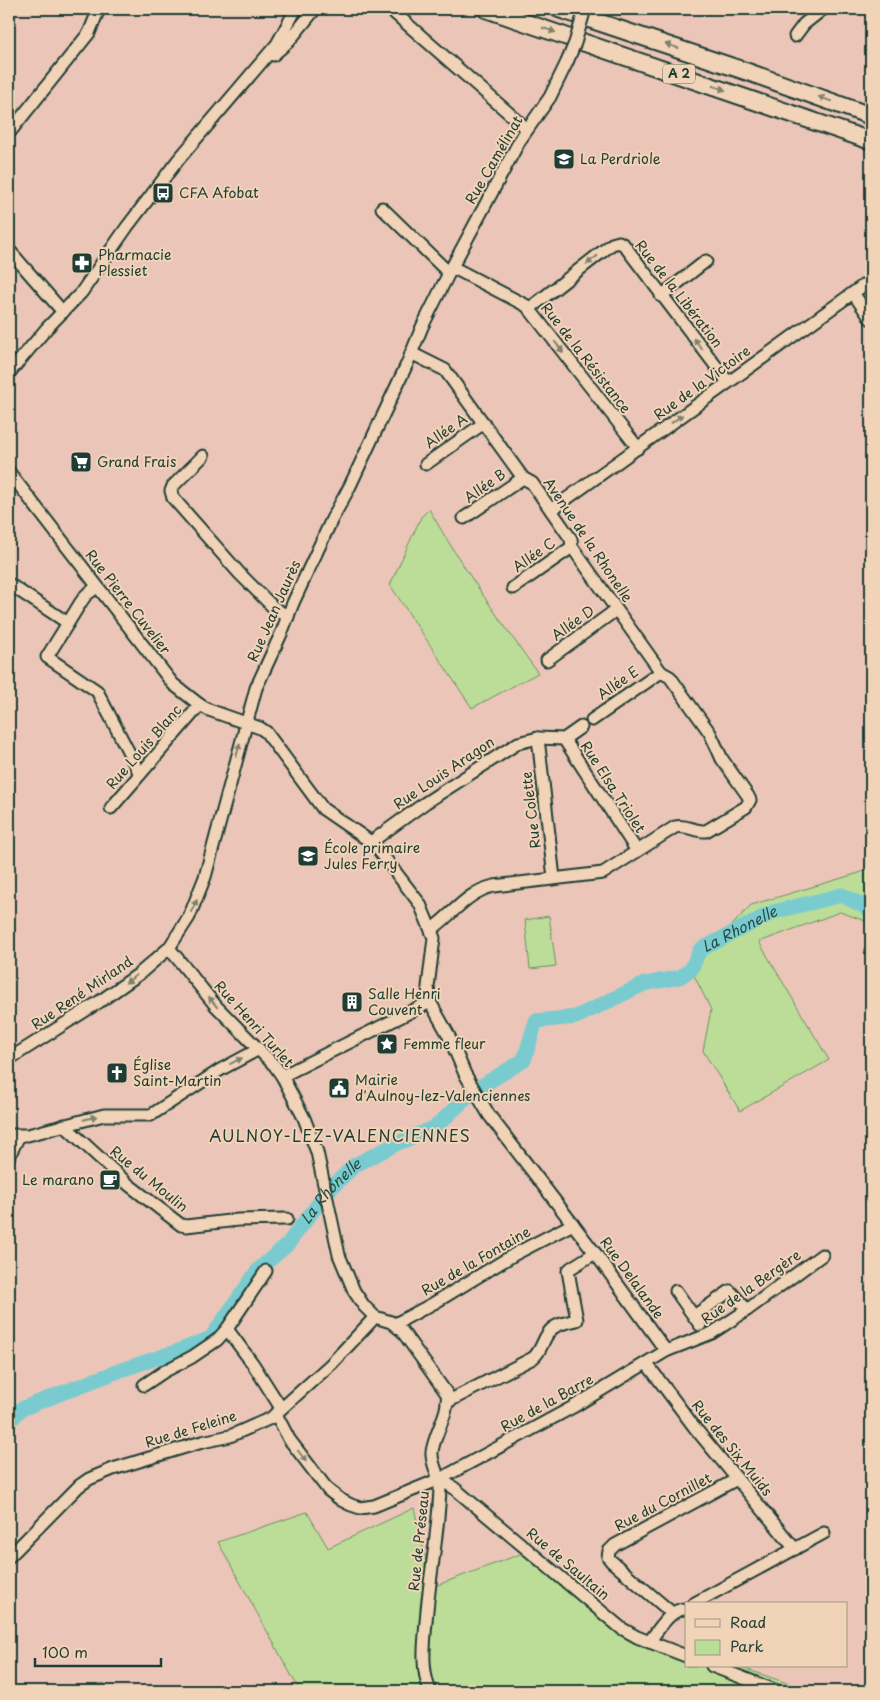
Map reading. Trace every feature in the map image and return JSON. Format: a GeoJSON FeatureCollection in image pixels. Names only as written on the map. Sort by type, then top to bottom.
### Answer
{"type":"FeatureCollection","features":[{"type":"Feature","properties":{"kind":"highway","name":"A 2"},"geometry":{"type":"LineString","coordinates":[[486,9],[871,141]]}},
{"type":"Feature","properties":{"kind":"highway","name":"A 2"},"geometry":{"type":"LineString","coordinates":[[559,9],[740,69],[871,116]]}},
{"type":"Feature","properties":{"kind":"street"},"geometry":{"type":"LineString","coordinates":[[9,133],[89,33],[99,9]]}},
{"type":"Feature","properties":{"kind":"street"},"geometry":{"type":"LineString","coordinates":[[9,373],[86,286],[127,227],[178,160],[285,32],[296,9]]}},
{"type":"Feature","properties":{"kind":"street"},"geometry":{"type":"LineString","coordinates":[[262,61],[285,46],[315,9]]}},
{"type":"Feature","properties":{"kind":"street"},"geometry":{"type":"LineString","coordinates":[[390,9],[526,129]]}},
{"type":"Feature","properties":{"kind":"street","name":"Rue Camélinat"},"geometry":{"type":"LineString","coordinates":[[436,298],[526,129],[550,96],[575,43],[585,9]]}},
{"type":"Feature","properties":{"kind":"street"},"geometry":{"type":"LineString","coordinates":[[795,36],[807,22],[823,9]]}},
{"type":"Feature","properties":{"kind":"street","name":"Rue de la Résistance"},"geometry":{"type":"LineString","coordinates":[[382,208],[450,270],[524,304],[638,448]]}},
{"type":"Feature","properties":{"kind":"street","name":"Rue de la Libération"},"geometry":{"type":"LineString","coordinates":[[529,309],[616,242],[624,245],[728,382]]}},
{"type":"Feature","properties":{"kind":"street"},"geometry":{"type":"LineString","coordinates":[[9,250],[63,312]]}},
{"type":"Feature","properties":{"kind":"street"},"geometry":{"type":"LineString","coordinates":[[661,296],[706,261]]}},
{"type":"Feature","properties":{"kind":"street","name":"Rue de la Victoire"},"geometry":{"type":"LineString","coordinates":[[551,510],[871,280]]}},
{"type":"Feature","properties":{"kind":"street"},"geometry":{"type":"LineString","coordinates":[[853,293],[871,319]]}},
{"type":"Feature","properties":{"kind":"street","name":"Rue Jean Jaurès"},"geometry":{"type":"LineString","coordinates":[[169,948],[189,917],[203,884],[256,688],[436,298]]}},
{"type":"Feature","properties":{"kind":"street","name":"Avenue de la Rhonelle"},"geometry":{"type":"LineString","coordinates":[[411,353],[446,370],[523,478],[532,483],[571,539],[572,547],[616,610],[661,672],[670,677],[693,708],[712,737],[722,759],[750,800],[746,807],[706,831],[699,832],[680,826],[675,827],[637,851]]}},
{"type":"Feature","properties":{"kind":"street","name":"Allée A"},"geometry":{"type":"LineString","coordinates":[[426,464],[484,423]]}},
{"type":"Feature","properties":{"kind":"street"},"geometry":{"type":"LineString","coordinates":[[204,456],[173,486],[171,491],[172,498],[240,574],[272,606],[288,616]]}},
{"type":"Feature","properties":{"kind":"street","name":"Rue Pierre Cuvelier"},"geometry":{"type":"LineString","coordinates":[[9,472],[178,689],[214,713],[246,723],[266,732],[326,812],[378,848],[420,904],[432,929]]}},
{"type":"Feature","properties":{"kind":"street","name":"Allée B"},"geometry":{"type":"LineString","coordinates":[[464,518],[523,478]]}},
{"type":"Feature","properties":{"kind":"street","name":"Allée C"},"geometry":{"type":"LineString","coordinates":[[514,588],[572,547]]}},
{"type":"Feature","properties":{"kind":"street"},"geometry":{"type":"LineString","coordinates":[[9,584],[68,623]]}},
{"type":"Feature","properties":{"kind":"street"},"geometry":{"type":"LineString","coordinates":[[97,587],[84,598],[46,657],[97,691],[140,774]]}},
{"type":"Feature","properties":{"kind":"street","name":"Allée D"},"geometry":{"type":"LineString","coordinates":[[546,660],[616,610]]}},
{"type":"Feature","properties":{"kind":"street","name":"Allée E"},"geometry":{"type":"LineString","coordinates":[[592,720],[661,672]]}},
{"type":"Feature","properties":{"kind":"street","name":"Rue Louis Blanc"},"geometry":{"type":"LineString","coordinates":[[111,808],[200,705]]}},
{"type":"Feature","properties":{"kind":"street","name":"Rue Elsa Triolet"},"geometry":{"type":"LineString","coordinates":[[538,738],[564,739],[581,727]]}},
{"type":"Feature","properties":{"kind":"street","name":"Rue Louis Aragon"},"geometry":{"type":"LineString","coordinates":[[371,842],[515,744],[538,738]]}},
{"type":"Feature","properties":{"kind":"street","name":"Rue Colette"},"geometry":{"type":"LineString","coordinates":[[538,738],[554,878]]}},
{"type":"Feature","properties":{"kind":"street","name":"Rue Elsa Triolet"},"geometry":{"type":"LineString","coordinates":[[564,739],[637,851]]}},
{"type":"Feature","properties":{"kind":"street"},"geometry":{"type":"LineString","coordinates":[[282,1076],[430,1002],[428,987],[434,942],[432,929],[458,906],[484,889],[494,886],[602,872],[637,851]]}},
{"type":"Feature","properties":{"kind":"street","name":"Rue Henri Turlet"},"geometry":{"type":"LineString","coordinates":[[169,948],[216,1006],[259,1049],[282,1076],[310,1131],[318,1152],[339,1255],[344,1268],[360,1302],[376,1318]]}},
{"type":"Feature","properties":{"kind":"street","name":"Rue René Mirland"},"geometry":{"type":"LineString","coordinates":[[9,1059],[134,978],[169,948]]}},
{"type":"Feature","properties":{"kind":"street","name":"Rue Delalande"},"geometry":{"type":"LineString","coordinates":[[430,1002],[480,1100],[666,1351]]}},
{"type":"Feature","properties":{"kind":"street"},"geometry":{"type":"LineString","coordinates":[[9,1156],[14,1135],[28,1135],[104,1115],[151,1115],[220,1070],[259,1049]]}},
{"type":"Feature","properties":{"kind":"street","name":"Rue du Moulin"},"geometry":{"type":"LineString","coordinates":[[64,1125],[134,1188],[184,1226],[238,1220],[287,1220]]}},
{"type":"Feature","properties":{"kind":"street","name":"Rue de la Fontaine"},"geometry":{"type":"LineString","coordinates":[[395,1324],[515,1254],[573,1224]]}},
{"type":"Feature","properties":{"kind":"street"},"geometry":{"type":"LineString","coordinates":[[577,1320],[568,1271],[595,1253]]}},
{"type":"Feature","properties":{"kind":"street","name":"Rue de la Bergère"},"geometry":{"type":"LineString","coordinates":[[666,1351],[707,1336],[747,1310],[822,1255]]}},
{"type":"Feature","properties":{"kind":"street"},"geometry":{"type":"LineString","coordinates":[[144,1385],[218,1340],[266,1271]]}},
{"type":"Feature","properties":{"kind":"street"},"geometry":{"type":"LineString","coordinates":[[676,1291],[697,1321],[730,1291],[747,1310]]}},
{"type":"Feature","properties":{"kind":"street"},"geometry":{"type":"LineString","coordinates":[[376,1318],[395,1324],[405,1334],[445,1391],[447,1402],[533,1358],[540,1352],[549,1332],[558,1325],[577,1320],[588,1326]]}},
{"type":"Feature","properties":{"kind":"street","name":"Rue de Feleine"},"geometry":{"type":"LineString","coordinates":[[9,1557],[79,1486],[89,1479],[160,1454],[230,1436],[262,1422],[279,1411],[331,1364],[376,1318]]}},
{"type":"Feature","properties":{"kind":"street"},"geometry":{"type":"LineString","coordinates":[[227,1329],[253,1364],[279,1411],[289,1439],[324,1485],[336,1497],[360,1508],[374,1506],[440,1479]]}},
{"type":"Feature","properties":{"kind":"street","name":"Rue de la Barre"},"geometry":{"type":"LineString","coordinates":[[440,1479],[573,1407],[666,1351]]}},
{"type":"Feature","properties":{"kind":"street","name":"Rue des Six Muids"},"geometry":{"type":"LineString","coordinates":[[646,1364],[695,1428],[794,1549]]}},
{"type":"Feature","properties":{"kind":"street","name":"Rue de Préseau"},"geometry":{"type":"LineString","coordinates":[[430,1691],[425,1676],[423,1657],[428,1592],[440,1499],[440,1479],[433,1460],[432,1450],[447,1402]]}},
{"type":"Feature","properties":{"kind":"street","name":"Rue de Saultain"},"geometry":{"type":"LineString","coordinates":[[440,1479],[489,1517],[610,1620],[633,1635],[685,1656]]}},
{"type":"Feature","properties":{"kind":"street","name":"Rue du Cornillet"},"geometry":{"type":"LineString","coordinates":[[672,1613],[611,1561],[608,1554],[610,1549],[737,1479]]}},
{"type":"Feature","properties":{"kind":"street"},"geometry":{"type":"LineString","coordinates":[[696,1602],[824,1533]]}},
{"type":"Feature","properties":{"kind":"street"},"geometry":{"type":"LineString","coordinates":[[649,1642],[672,1613],[685,1608]]}},
{"type":"Feature","properties":{"kind":"street"},"geometry":{"type":"LineString","coordinates":[[717,1668],[778,1691]]}},
{"type":"Feature","properties":{"kind":"green space"},"geometry":{"type":"Polygon","coordinates":[[[429,509],[495,613],[538,673],[472,708],[390,585],[421,517],[429,509]]]}},
{"type":"Feature","properties":{"kind":"green space"},"geometry":{"type":"Polygon","coordinates":[[[871,868],[871,923],[840,912],[759,942],[829,1060],[740,1111],[703,1051],[711,1010],[691,969],[751,905],[871,868]]]}},
{"type":"Feature","properties":{"kind":"green space"},"geometry":{"type":"Polygon","coordinates":[[[549,916],[556,966],[530,969],[525,920],[549,916]]]}},
{"type":"Feature","properties":{"kind":"green space"},"geometry":{"type":"Polygon","coordinates":[[[414,1508],[432,1587],[526,1552],[620,1632],[685,1651],[685,1668],[743,1668],[810,1691],[300,1691],[218,1542],[307,1512],[328,1548],[414,1508]]]}},
{"type":"Feature","properties":{"kind":"waterway","name":"La Rhonelle"},"geometry":{"type":"LineString","coordinates":[[9,1422],[21,1409],[121,1370],[211,1338],[259,1269],[287,1245],[328,1191],[355,1165],[398,1143],[434,1128],[475,1090],[524,1060],[536,1021],[576,1017],[644,984],[680,977],[691,969],[700,950],[773,912],[842,895],[871,910]]}},
{"type":"Feature","properties":{"kind":"place","name":"La Perdriole"},"geometry":{"type":"Point","coordinates":[564,159]}},
{"type":"Feature","properties":{"kind":"place","name":"CFA Afobat"},"geometry":{"type":"Point","coordinates":[163,193]}},
{"type":"Feature","properties":{"kind":"place","name":"Pharmacie Plessiet"},"geometry":{"type":"Point","coordinates":[82,263]}},
{"type":"Feature","properties":{"kind":"place","name":"Grand Frais"},"geometry":{"type":"Point","coordinates":[81,462]}},
{"type":"Feature","properties":{"kind":"place","name":"École primaire Jules Ferry"},"geometry":{"type":"Point","coordinates":[308,856]}},
{"type":"Feature","properties":{"kind":"place","name":"Salle Henri Couvent"},"geometry":{"type":"Point","coordinates":[352,1002]}},
{"type":"Feature","properties":{"kind":"place","name":"Femme fleur"},"geometry":{"type":"Point","coordinates":[387,1044]}},
{"type":"Feature","properties":{"kind":"place","name":"Église Saint-Martin"},"geometry":{"type":"Point","coordinates":[117,1073]}},
{"type":"Feature","properties":{"kind":"place","name":"Mairie d'Aulnoy-lez-Valenciennes"},"geometry":{"type":"Point","coordinates":[339,1088]}},
{"type":"Feature","properties":{"kind":"place","name":"Le marano"},"geometry":{"type":"Point","coordinates":[110,1180]}},
{"type":"Feature","properties":{"kind":"district","name":"AULNOY-LEZ-VALENCIENNES"},"geometry":{"type":"Point","coordinates":[340,1136]}}]}
